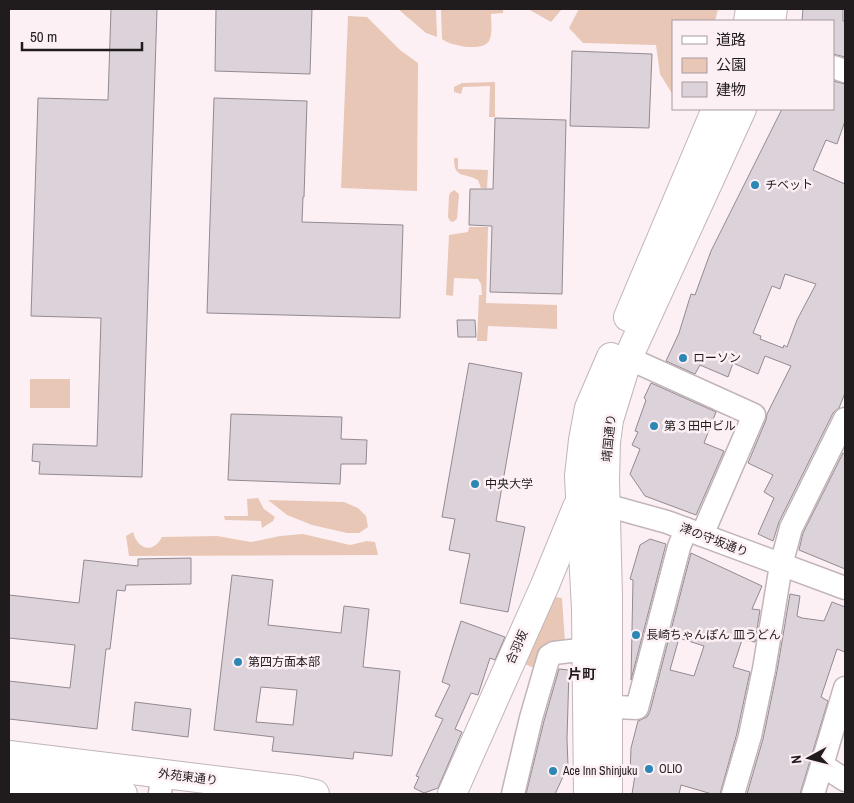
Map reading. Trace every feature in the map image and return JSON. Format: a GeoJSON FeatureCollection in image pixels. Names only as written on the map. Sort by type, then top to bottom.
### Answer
{"type":"FeatureCollection","features":[{"type":"Feature","properties":{"kind":"main road","name":"靖国通り"},"geometry":{"type":"LineString","coordinates":[[608,794],[609,698],[593,502],[581,456],[589,408],[716,110]]}},
{"type":"Feature","properties":{"kind":"main road","name":"靖国通り"},"geometry":{"type":"LineString","coordinates":[[588,794],[586,598],[582,529],[593,502],[609,420],[628,358],[742,110]]}},
{"type":"Feature","properties":{"kind":"main road","name":"合羽坂"},"geometry":{"type":"LineString","coordinates":[[452,794],[545,584],[593,502]]}},
{"type":"Feature","properties":{"kind":"main road"},"geometry":{"type":"LineString","coordinates":[[545,584],[582,529]]}},
{"type":"Feature","properties":{"kind":"main road"},"geometry":{"type":"LineString","coordinates":[[564,554],[571,552],[578,558],[586,598]]}},
{"type":"Feature","properties":{"kind":"main road","name":"外苑東通り"},"geometry":{"type":"LineString","coordinates":[[9,755],[112,783]]}},
{"type":"Feature","properties":{"kind":"main road","name":"外苑東通り"},"geometry":{"type":"LineString","coordinates":[[9,781],[161,784],[296,790],[315,794]]}},
{"type":"Feature","properties":{"kind":"street"},"geometry":{"type":"LineString","coordinates":[[609,698],[615,707],[637,708],[679,547],[694,532],[754,415],[628,358]]}},
{"type":"Feature","properties":{"kind":"street"},"geometry":{"type":"LineString","coordinates":[[733,794],[752,726],[764,669],[781,565],[791,528],[845,419]]}},
{"type":"Feature","properties":{"kind":"street","name":"津の守坂通り"},"geometry":{"type":"LineString","coordinates":[[593,502],[632,511],[694,532],[845,588]]}},
{"type":"Feature","properties":{"kind":"street"},"geometry":{"type":"LineString","coordinates":[[513,794],[531,718],[549,656],[554,653],[587,649]]}},
{"type":"Feature","properties":{"kind":"street"},"geometry":{"type":"LineString","coordinates":[[812,794],[845,688]]}},
{"type":"Feature","properties":{"kind":"street"},"geometry":{"type":"LineString","coordinates":[[822,764],[845,780]]}},
{"type":"Feature","properties":{"kind":"green space"},"geometry":{"type":"Polygon","coordinates":[[[398,9],[436,9],[437,37],[426,33],[398,9]]]}},
{"type":"Feature","properties":{"kind":"green space"},"geometry":{"type":"Polygon","coordinates":[[[441,9],[503,9],[503,13],[491,14],[491,35],[486,44],[466,47],[446,42],[442,39],[441,9]]]}},
{"type":"Feature","properties":{"kind":"green space"},"geometry":{"type":"Polygon","coordinates":[[[528,9],[562,9],[551,22],[528,9]]]}},
{"type":"Feature","properties":{"kind":"green space"},"geometry":{"type":"Polygon","coordinates":[[[579,9],[718,9],[715,20],[672,20],[672,93],[660,74],[656,45],[583,43],[569,28],[579,9]]]}},
{"type":"Feature","properties":{"kind":"green space"},"geometry":{"type":"Polygon","coordinates":[[[348,16],[367,17],[400,50],[418,63],[417,191],[341,188],[348,16]]]}},
{"type":"Feature","properties":{"kind":"green space"},"geometry":{"type":"Polygon","coordinates":[[[495,82],[495,117],[489,117],[490,86],[463,87],[461,94],[454,92],[454,87],[462,83],[495,82]]]}},
{"type":"Feature","properties":{"kind":"green space"},"geometry":{"type":"Polygon","coordinates":[[[454,158],[458,158],[458,169],[488,170],[487,188],[481,188],[478,180],[460,174],[454,165],[454,158]]]}},
{"type":"Feature","properties":{"kind":"green space"},"geometry":{"type":"Polygon","coordinates":[[[454,190],[459,194],[457,219],[453,222],[448,217],[449,196],[454,190]]]}},
{"type":"Feature","properties":{"kind":"green space"},"geometry":{"type":"Polygon","coordinates":[[[469,227],[488,227],[486,303],[557,305],[557,329],[488,326],[487,341],[477,341],[479,295],[482,295],[481,284],[478,279],[454,278],[453,296],[446,295],[449,235],[468,232],[469,227]]]}},
{"type":"Feature","properties":{"kind":"green space"},"geometry":{"type":"Polygon","coordinates":[[[30,379],[70,379],[70,408],[30,408],[30,379]]]}},
{"type":"Feature","properties":{"kind":"green space"},"geometry":{"type":"Polygon","coordinates":[[[258,498],[264,509],[275,517],[273,521],[262,528],[261,521],[225,520],[224,516],[248,516],[247,499],[258,498]]]}},
{"type":"Feature","properties":{"kind":"green space"},"geometry":{"type":"Polygon","coordinates":[[[268,500],[344,502],[358,508],[366,516],[368,527],[359,533],[347,533],[312,525],[287,515],[268,500]]]}},
{"type":"Feature","properties":{"kind":"green space"},"geometry":{"type":"Polygon","coordinates":[[[133,532],[138,543],[146,548],[154,546],[162,537],[217,536],[251,542],[280,536],[303,534],[350,545],[367,541],[375,542],[378,555],[129,556],[126,536],[133,532]]]}},
{"type":"Feature","properties":{"kind":"green space"},"geometry":{"type":"Polygon","coordinates":[[[555,597],[562,598],[565,642],[534,668],[525,664],[555,597]]]}},
{"type":"Feature","properties":{"kind":"building"},"geometry":{"type":"Polygon","coordinates":[[[111,9],[157,9],[142,477],[39,474],[40,462],[32,461],[33,444],[97,446],[101,318],[31,316],[38,98],[108,100],[111,9]]]}},
{"type":"Feature","properties":{"kind":"building"},"geometry":{"type":"Polygon","coordinates":[[[216,9],[312,9],[310,74],[215,71],[216,9]]]}},
{"type":"Feature","properties":{"kind":"building"},"geometry":{"type":"Polygon","coordinates":[[[803,9],[843,9],[845,57],[834,54],[834,20],[802,20],[803,9]]]}},
{"type":"Feature","properties":{"kind":"building"},"geometry":{"type":"Polygon","coordinates":[[[572,51],[652,54],[649,128],[570,126],[572,51]]]}},
{"type":"Feature","properties":{"kind":"building"},"geometry":{"type":"Polygon","coordinates":[[[834,81],[845,84],[845,121],[837,144],[826,140],[813,170],[845,184],[845,393],[839,408],[833,413],[779,522],[773,541],[758,534],[774,498],[764,492],[773,475],[748,463],[767,414],[791,366],[765,356],[758,374],[733,363],[728,377],[700,365],[695,374],[666,361],[679,333],[691,294],[695,295],[711,251],[782,110],[834,110],[834,81]],[[785,274],[780,289],[772,286],[753,333],[761,336],[760,339],[783,348],[784,345],[787,347],[797,320],[816,284],[785,274]]]}},
{"type":"Feature","properties":{"kind":"building"},"geometry":{"type":"Polygon","coordinates":[[[214,98],[307,101],[302,222],[403,225],[400,318],[207,313],[214,98]]]}},
{"type":"Feature","properties":{"kind":"building"},"geometry":{"type":"Polygon","coordinates":[[[495,118],[566,120],[562,294],[490,292],[492,226],[469,225],[470,189],[493,189],[495,118]]]}},
{"type":"Feature","properties":{"kind":"building"},"geometry":{"type":"Polygon","coordinates":[[[457,320],[475,320],[476,337],[458,337],[457,320]]]}},
{"type":"Feature","properties":{"kind":"building"},"geometry":{"type":"Polygon","coordinates":[[[469,363],[522,373],[496,521],[525,527],[508,612],[460,603],[470,554],[449,550],[455,519],[442,517],[469,363]]]}},
{"type":"Feature","properties":{"kind":"building"},"geometry":{"type":"Polygon","coordinates":[[[651,383],[716,412],[704,443],[724,451],[696,515],[645,496],[630,474],[640,449],[632,445],[638,432],[635,431],[646,400],[644,398],[651,383]]]}},
{"type":"Feature","properties":{"kind":"building"},"geometry":{"type":"Polygon","coordinates":[[[231,414],[342,417],[341,439],[367,440],[366,464],[341,464],[340,484],[228,480],[231,414]]]}},
{"type":"Feature","properties":{"kind":"building"},"geometry":{"type":"Polygon","coordinates":[[[843,453],[845,454],[845,569],[799,550],[803,533],[843,453]]]}},
{"type":"Feature","properties":{"kind":"building"},"geometry":{"type":"Polygon","coordinates":[[[650,539],[666,544],[631,680],[633,580],[630,579],[640,545],[650,539]]]}},
{"type":"Feature","properties":{"kind":"building"},"geometry":{"type":"Polygon","coordinates":[[[691,553],[762,586],[752,609],[760,610],[755,642],[742,640],[733,667],[750,672],[737,733],[720,794],[712,794],[681,785],[679,794],[632,794],[635,775],[630,774],[631,748],[638,721],[647,717],[691,553]],[[679,638],[670,670],[694,676],[704,646],[679,638]]]}},
{"type":"Feature","properties":{"kind":"building"},"geometry":{"type":"Polygon","coordinates":[[[191,558],[191,584],[126,585],[125,591],[117,590],[110,649],[106,649],[97,729],[9,719],[9,681],[70,688],[75,645],[9,638],[9,595],[79,603],[84,560],[138,566],[138,559],[191,558]]]}},
{"type":"Feature","properties":{"kind":"building"},"geometry":{"type":"Polygon","coordinates":[[[232,575],[273,580],[268,625],[341,633],[344,606],[369,609],[363,667],[400,671],[392,756],[354,752],[353,759],[272,751],[274,737],[214,730],[232,575]],[[261,687],[256,722],[293,725],[297,690],[261,687]]]}},
{"type":"Feature","properties":{"kind":"building"},"geometry":{"type":"Polygon","coordinates":[[[790,594],[800,596],[797,616],[802,618],[824,621],[832,602],[845,607],[845,652],[837,649],[821,697],[828,701],[800,794],[747,794],[763,739],[790,594]]]}},
{"type":"Feature","properties":{"kind":"building"},"geometry":{"type":"Polygon","coordinates":[[[461,621],[505,637],[495,660],[490,658],[478,695],[471,693],[455,729],[462,732],[438,788],[424,793],[414,788],[419,777],[416,776],[443,719],[435,716],[450,685],[442,682],[461,621]]]}},
{"type":"Feature","properties":{"kind":"building"},"geometry":{"type":"Polygon","coordinates":[[[559,669],[569,670],[568,766],[555,794],[526,794],[544,721],[559,669]]]}},
{"type":"Feature","properties":{"kind":"building"},"geometry":{"type":"Polygon","coordinates":[[[135,702],[191,709],[188,737],[132,730],[135,702]]]}},
{"type":"Feature","properties":{"kind":"place","name":"チベット"},"geometry":{"type":"Point","coordinates":[755,185]}},
{"type":"Feature","properties":{"kind":"place","name":"ローソン"},"geometry":{"type":"Point","coordinates":[683,358]}},
{"type":"Feature","properties":{"kind":"place","name":"第３田中ビル"},"geometry":{"type":"Point","coordinates":[654,426]}},
{"type":"Feature","properties":{"kind":"place","name":"中央大学"},"geometry":{"type":"Point","coordinates":[475,484]}},
{"type":"Feature","properties":{"kind":"place","name":"長崎ちゃんぽん 皿うどん"},"geometry":{"type":"Point","coordinates":[636,635]}},
{"type":"Feature","properties":{"kind":"place","name":"第四方面本部"},"geometry":{"type":"Point","coordinates":[238,662]}},
{"type":"Feature","properties":{"kind":"place","name":"OLIO"},"geometry":{"type":"Point","coordinates":[649,769]}},
{"type":"Feature","properties":{"kind":"place","name":"Ace Inn Shinjuku"},"geometry":{"type":"Point","coordinates":[553,771]}},
{"type":"Feature","properties":{"kind":"district","name":"片町"},"geometry":{"type":"Point","coordinates":[582,674]}}]}
